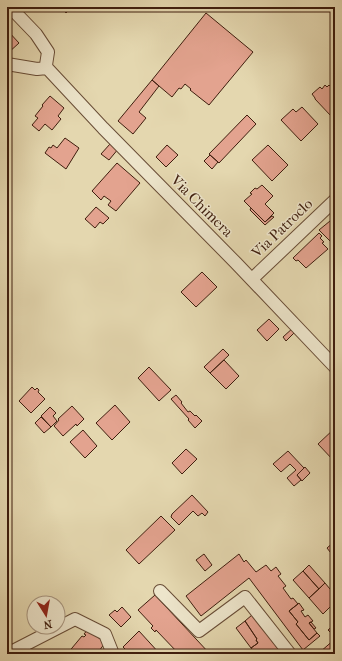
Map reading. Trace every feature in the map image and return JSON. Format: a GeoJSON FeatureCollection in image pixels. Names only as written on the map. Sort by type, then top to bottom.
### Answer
{"type":"FeatureCollection","features":[{"type":"Feature","properties":{"kind":"street"},"geometry":{"type":"LineString","coordinates":[[7,64],[37,69],[47,68],[48,52],[36,34],[10,7]]}},
{"type":"Feature","properties":{"kind":"street","name":"Via Chimera"},"geometry":{"type":"LineString","coordinates":[[47,68],[103,128],[252,279],[335,367]]}},
{"type":"Feature","properties":{"kind":"street","name":"Via Patroclo"},"geometry":{"type":"LineString","coordinates":[[252,279],[335,200]]}},
{"type":"Feature","properties":{"kind":"street"},"geometry":{"type":"LineString","coordinates":[[160,591],[199,631],[245,597],[290,654]]}},
{"type":"Feature","properties":{"kind":"street"},"geometry":{"type":"LineString","coordinates":[[7,654],[76,619],[105,634],[113,654]]}},
{"type":"Feature","properties":{"kind":"building"},"geometry":{"type":"Polygon","coordinates":[[[61,7],[72,7],[66,13],[61,7]]]}},
{"type":"Feature","properties":{"kind":"building"},"geometry":{"type":"Polygon","coordinates":[[[206,13],[253,52],[209,105],[190,90],[191,89],[185,84],[181,89],[179,88],[172,97],[152,80],[206,13]]]}},
{"type":"Feature","properties":{"kind":"building"},"geometry":{"type":"Polygon","coordinates":[[[7,30],[19,43],[8,53],[7,52],[7,30]]]}},
{"type":"Feature","properties":{"kind":"building"},"geometry":{"type":"Polygon","coordinates":[[[152,80],[159,86],[139,112],[146,118],[133,134],[118,121],[152,80]]]}},
{"type":"Feature","properties":{"kind":"building"},"geometry":{"type":"Polygon","coordinates":[[[335,81],[335,112],[331,116],[312,94],[320,87],[322,89],[325,85],[327,87],[329,85],[330,86],[335,81]]]}},
{"type":"Feature","properties":{"kind":"building"},"geometry":{"type":"Polygon","coordinates":[[[50,96],[64,108],[58,116],[61,119],[52,130],[45,124],[39,131],[32,125],[38,118],[35,116],[50,96]]]}},
{"type":"Feature","properties":{"kind":"building"},"geometry":{"type":"Polygon","coordinates":[[[302,107],[318,124],[301,141],[281,120],[293,109],[296,112],[302,107]]]}},
{"type":"Feature","properties":{"kind":"building"},"geometry":{"type":"Polygon","coordinates":[[[247,115],[256,124],[219,163],[209,154],[247,115]]]}},
{"type":"Feature","properties":{"kind":"building"},"geometry":{"type":"Polygon","coordinates":[[[65,138],[79,148],[66,169],[45,153],[49,147],[51,148],[53,145],[57,148],[65,138]]]}},
{"type":"Feature","properties":{"kind":"building"},"geometry":{"type":"Polygon","coordinates":[[[110,144],[119,148],[109,160],[101,154],[110,144]]]}},
{"type":"Feature","properties":{"kind":"building"},"geometry":{"type":"Polygon","coordinates":[[[167,145],[178,155],[166,167],[156,157],[167,145]]]}},
{"type":"Feature","properties":{"kind":"building"},"geometry":{"type":"Polygon","coordinates":[[[268,145],[288,165],[272,181],[252,160],[268,145]]]}},
{"type":"Feature","properties":{"kind":"building"},"geometry":{"type":"Polygon","coordinates":[[[210,155],[218,162],[212,169],[204,161],[210,155]]]}},
{"type":"Feature","properties":{"kind":"building"},"geometry":{"type":"Polygon","coordinates":[[[117,163],[140,183],[116,211],[108,205],[111,201],[104,196],[101,200],[92,191],[117,163]]]}},
{"type":"Feature","properties":{"kind":"building"},"geometry":{"type":"Polygon","coordinates":[[[262,185],[273,196],[265,204],[274,213],[265,222],[244,201],[252,194],[250,193],[255,188],[257,189],[262,185]]]}},
{"type":"Feature","properties":{"kind":"building"},"geometry":{"type":"Polygon","coordinates":[[[96,207],[109,218],[103,224],[100,222],[95,228],[85,219],[96,207]]]}},
{"type":"Feature","properties":{"kind":"building"},"geometry":{"type":"Polygon","coordinates":[[[251,208],[265,222],[272,216],[274,217],[265,225],[250,210],[251,208]]]}},
{"type":"Feature","properties":{"kind":"building"},"geometry":{"type":"Polygon","coordinates":[[[330,221],[335,227],[335,231],[332,233],[335,236],[335,242],[333,244],[319,230],[330,221]]]}},
{"type":"Feature","properties":{"kind":"building"},"geometry":{"type":"Polygon","coordinates":[[[319,233],[322,236],[320,238],[324,242],[322,243],[328,249],[306,268],[298,260],[296,261],[293,258],[319,233]]]}},
{"type":"Feature","properties":{"kind":"building"},"geometry":{"type":"Polygon","coordinates":[[[202,272],[217,287],[196,307],[181,292],[202,272]]]}},
{"type":"Feature","properties":{"kind":"building"},"geometry":{"type":"Polygon","coordinates":[[[269,319],[279,329],[267,341],[257,330],[269,319]]]}},
{"type":"Feature","properties":{"kind":"building"},"geometry":{"type":"Polygon","coordinates":[[[294,327],[297,330],[286,341],[283,337],[294,327]]]}},
{"type":"Feature","properties":{"kind":"building"},"geometry":{"type":"Polygon","coordinates":[[[223,349],[229,355],[210,373],[204,367],[223,349]]]}},
{"type":"Feature","properties":{"kind":"building"},"geometry":{"type":"Polygon","coordinates":[[[224,360],[239,376],[226,389],[210,373],[224,360]]]}},
{"type":"Feature","properties":{"kind":"building"},"geometry":{"type":"Polygon","coordinates":[[[149,367],[171,390],[159,401],[138,378],[149,367]]]}},
{"type":"Feature","properties":{"kind":"building"},"geometry":{"type":"Polygon","coordinates":[[[32,387],[35,390],[37,388],[39,390],[38,392],[45,399],[31,413],[19,401],[32,387]]]}},
{"type":"Feature","properties":{"kind":"building"},"geometry":{"type":"Polygon","coordinates":[[[176,395],[188,412],[190,411],[202,421],[195,428],[171,399],[176,395]]]}},
{"type":"Feature","properties":{"kind":"building"},"geometry":{"type":"Polygon","coordinates":[[[115,405],[130,422],[112,440],[96,423],[115,405]]]}},
{"type":"Feature","properties":{"kind":"building"},"geometry":{"type":"Polygon","coordinates":[[[72,406],[84,419],[63,436],[54,426],[59,420],[58,419],[72,406]]]}},
{"type":"Feature","properties":{"kind":"building"},"geometry":{"type":"Polygon","coordinates":[[[50,407],[56,413],[53,416],[57,421],[51,427],[41,416],[50,407]]]}},
{"type":"Feature","properties":{"kind":"building"},"geometry":{"type":"Polygon","coordinates":[[[41,417],[51,427],[44,433],[35,423],[41,417]]]}},
{"type":"Feature","properties":{"kind":"building"},"geometry":{"type":"Polygon","coordinates":[[[335,428],[334,436],[334,461],[318,444],[335,428]]]}},
{"type":"Feature","properties":{"kind":"building"},"geometry":{"type":"Polygon","coordinates":[[[83,430],[97,446],[85,458],[70,442],[83,430]]]}},
{"type":"Feature","properties":{"kind":"building"},"geometry":{"type":"Polygon","coordinates":[[[186,449],[197,459],[182,474],[172,463],[186,449]]]}},
{"type":"Feature","properties":{"kind":"building"},"geometry":{"type":"Polygon","coordinates":[[[288,451],[304,468],[297,475],[301,480],[294,486],[287,478],[296,470],[290,464],[281,472],[273,464],[288,451]]]}},
{"type":"Feature","properties":{"kind":"building"},"geometry":{"type":"Polygon","coordinates":[[[305,467],[310,473],[302,481],[297,475],[305,467]]]}},
{"type":"Feature","properties":{"kind":"building"},"geometry":{"type":"Polygon","coordinates":[[[192,495],[208,512],[205,516],[202,513],[198,516],[193,511],[179,525],[171,517],[172,514],[192,495]]]}},
{"type":"Feature","properties":{"kind":"building"},"geometry":{"type":"Polygon","coordinates":[[[161,516],[175,530],[139,564],[126,550],[161,516]]]}},
{"type":"Feature","properties":{"kind":"building"},"geometry":{"type":"Polygon","coordinates":[[[334,542],[335,556],[334,557],[327,548],[334,542]]]}},
{"type":"Feature","properties":{"kind":"building"},"geometry":{"type":"Polygon","coordinates":[[[204,554],[212,565],[205,571],[196,560],[204,554]]]}},
{"type":"Feature","properties":{"kind":"building"},"geometry":{"type":"Polygon","coordinates":[[[239,554],[244,562],[246,560],[256,572],[266,565],[271,571],[276,567],[281,574],[278,576],[286,586],[283,588],[291,599],[293,598],[298,604],[289,611],[298,622],[296,624],[309,640],[317,633],[320,636],[303,650],[249,578],[201,616],[186,596],[239,554]]]}},
{"type":"Feature","properties":{"kind":"building"},"geometry":{"type":"Polygon","coordinates":[[[309,565],[325,583],[319,589],[303,571],[309,565]]]}},
{"type":"Feature","properties":{"kind":"building"},"geometry":{"type":"Polygon","coordinates":[[[303,571],[319,589],[309,598],[293,580],[303,571]]]}},
{"type":"Feature","properties":{"kind":"building"},"geometry":{"type":"Polygon","coordinates":[[[325,583],[335,595],[335,602],[323,614],[309,598],[325,583]]]}},
{"type":"Feature","properties":{"kind":"building"},"geometry":{"type":"Polygon","coordinates":[[[155,595],[210,654],[179,654],[156,630],[155,632],[151,628],[153,626],[138,610],[155,595]]]}},
{"type":"Feature","properties":{"kind":"building"},"geometry":{"type":"Polygon","coordinates":[[[299,603],[304,610],[301,611],[305,617],[308,615],[313,621],[309,623],[317,633],[309,640],[296,624],[298,622],[289,611],[299,603]]]}},
{"type":"Feature","properties":{"kind":"building"},"geometry":{"type":"Polygon","coordinates":[[[122,607],[131,617],[121,627],[109,615],[115,610],[117,612],[122,607]]]}},
{"type":"Feature","properties":{"kind":"building"},"geometry":{"type":"Polygon","coordinates":[[[335,614],[335,622],[331,617],[335,614]]]}},
{"type":"Feature","properties":{"kind":"building"},"geometry":{"type":"Polygon","coordinates":[[[252,615],[282,654],[256,654],[251,648],[258,643],[245,621],[252,615]]]}},
{"type":"Feature","properties":{"kind":"building"},"geometry":{"type":"Polygon","coordinates":[[[245,621],[258,643],[251,648],[236,628],[245,621]]]}},
{"type":"Feature","properties":{"kind":"building"},"geometry":{"type":"Polygon","coordinates":[[[311,622],[316,628],[314,629],[309,623],[311,622]]]}},
{"type":"Feature","properties":{"kind":"building"},"geometry":{"type":"Polygon","coordinates":[[[335,624],[335,636],[334,636],[328,630],[335,624]]]}},
{"type":"Feature","properties":{"kind":"building"},"geometry":{"type":"Polygon","coordinates":[[[89,628],[105,643],[99,651],[101,652],[99,654],[67,654],[82,636],[84,637],[86,635],[84,634],[89,628]]]}},
{"type":"Feature","properties":{"kind":"building"},"geometry":{"type":"Polygon","coordinates":[[[139,631],[160,654],[130,654],[123,647],[139,631]]]}},
{"type":"Feature","properties":{"kind":"building"},"geometry":{"type":"Polygon","coordinates":[[[335,639],[335,648],[330,652],[321,654],[320,652],[335,639]]]}}]}
